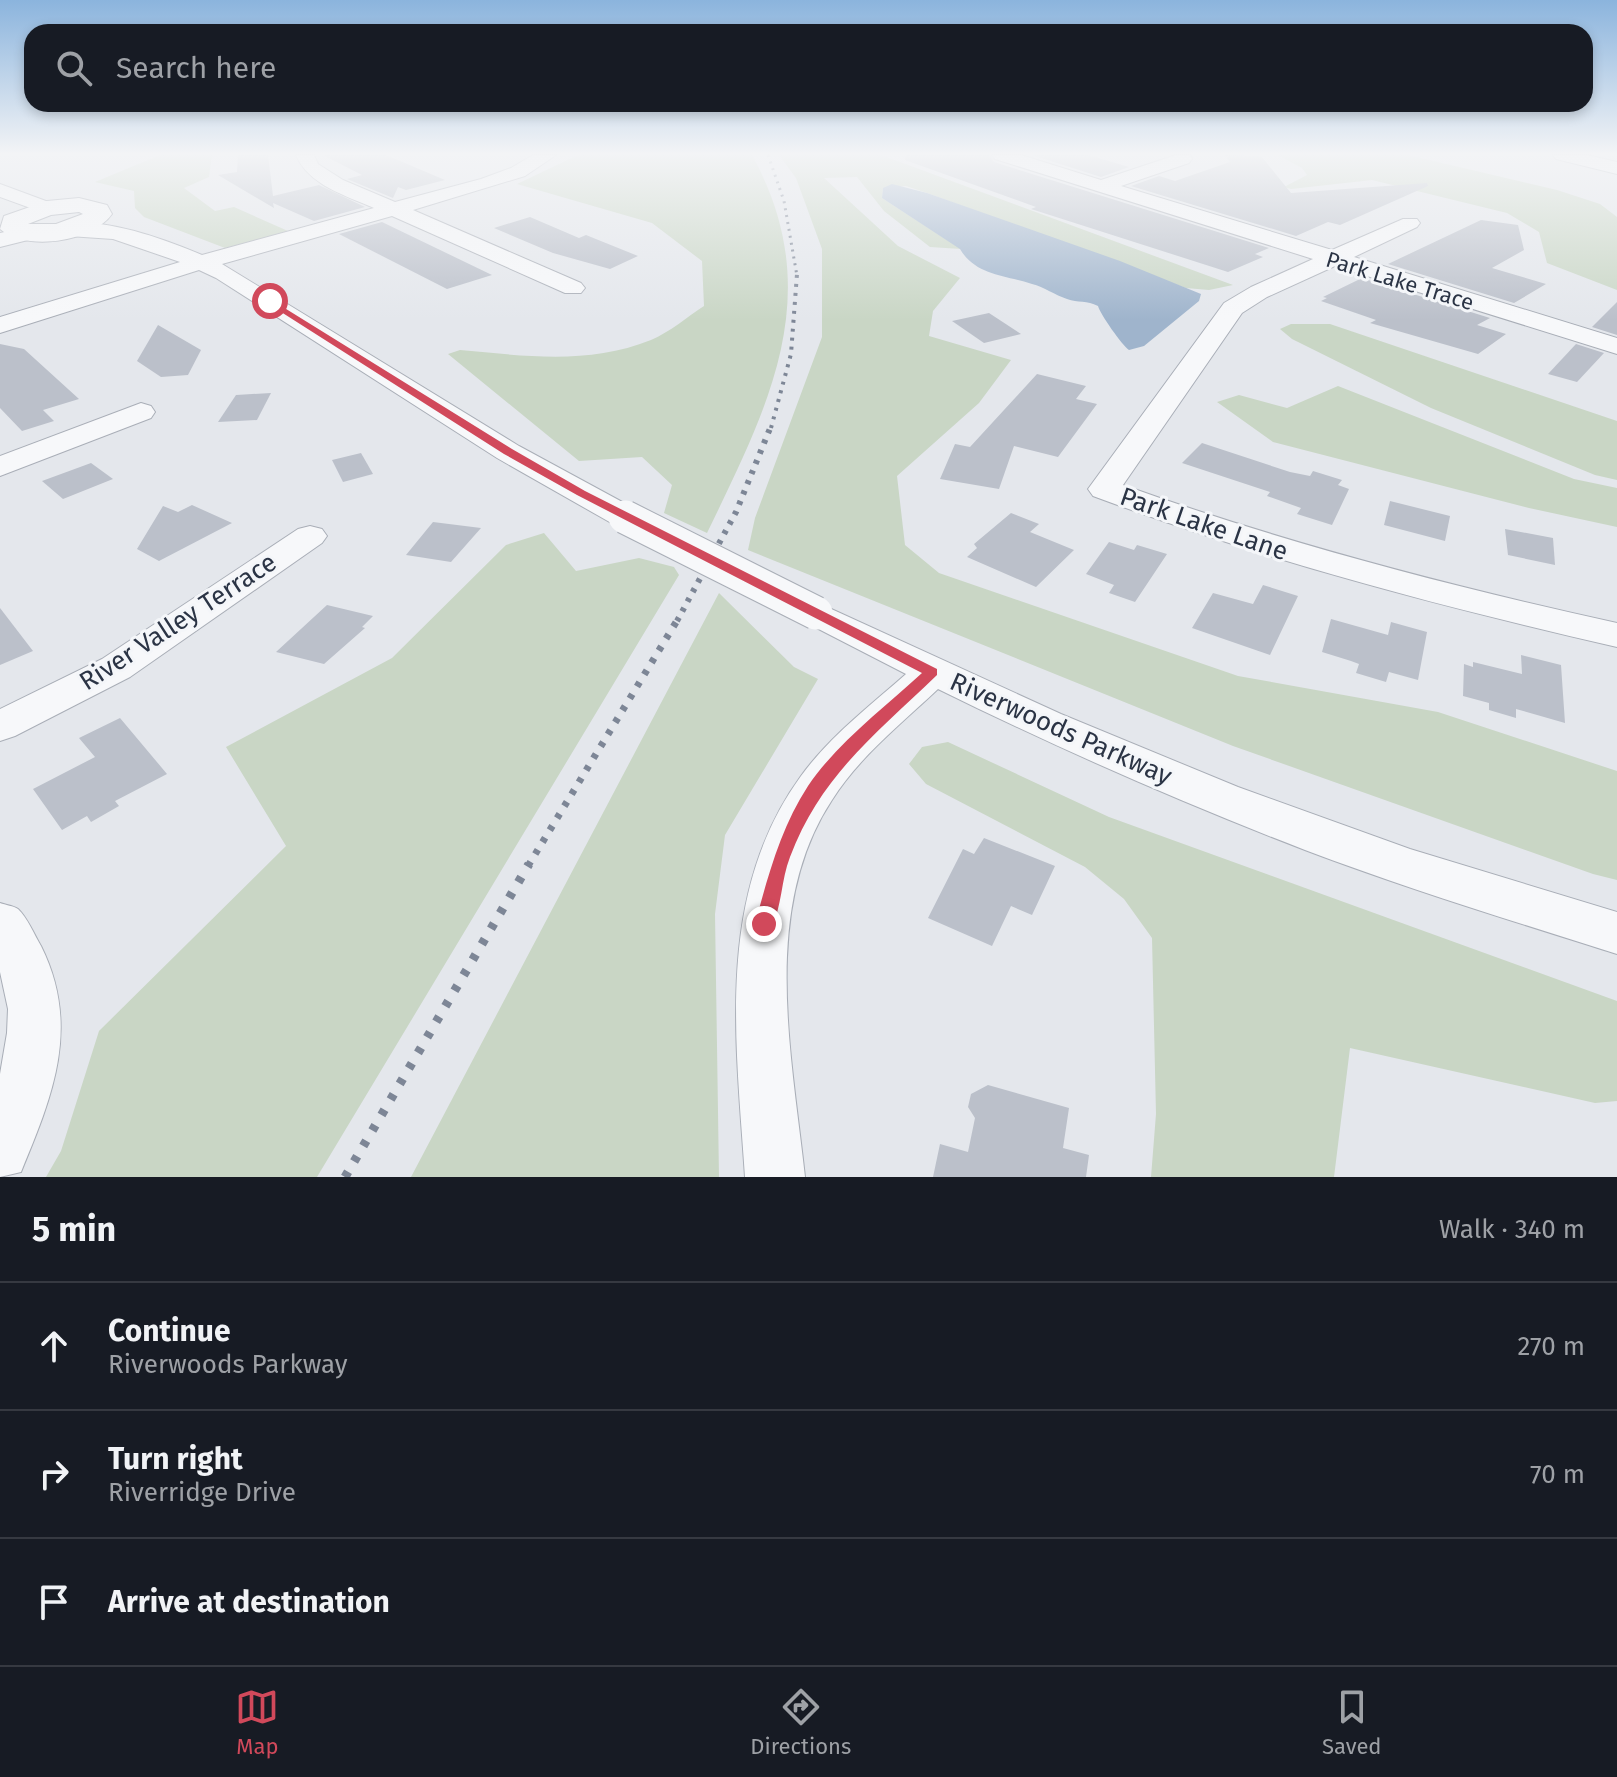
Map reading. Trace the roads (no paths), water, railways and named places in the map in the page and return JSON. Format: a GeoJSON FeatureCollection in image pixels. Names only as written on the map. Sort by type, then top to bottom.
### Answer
{"type":"FeatureCollection","features":[{"type":"Feature","properties":{"kind":"street"},"geometry":{"type":"LineString","coordinates":[[11,232],[21,216],[41,210]]}},
{"type":"Feature","properties":{"kind":"street"},"geometry":{"type":"LineString","coordinates":[[11,232],[103,226],[98,210]]}},
{"type":"Feature","properties":{"kind":"street"},"geometry":{"type":"LineString","coordinates":[[0,325],[203,262],[391,210]]}},
{"type":"Feature","properties":{"kind":"street"},"geometry":{"type":"LineString","coordinates":[[396,210],[573,288]]}},
{"type":"Feature","properties":{"kind":"street","name":"Park Lake Trace"},"geometry":{"type":"LineString","coordinates":[[1172,210],[1617,346]]}},
{"type":"Feature","properties":{"kind":"street","name":"Park Lake Lane"},"geometry":{"type":"LineString","coordinates":[[1410,223],[1245,299],[1226,315],[1104,489],[1260,545],[1479,604],[1617,635]]}},
{"type":"Feature","properties":{"kind":"street","name":"Riverwoods Parkway"},"geometry":{"type":"LineString","coordinates":[[103,226],[203,262],[508,452],[625,517],[932,672],[1141,766],[1284,823],[1450,881],[1617,933]]}},
{"type":"Feature","properties":{"kind":"street"},"geometry":{"type":"LineString","coordinates":[[0,467],[141,412]]}},
{"type":"Feature","properties":{"kind":"street","name":"River Valley Terrace"},"geometry":{"type":"LineString","coordinates":[[0,726],[116,668],[310,536]]}},
{"type":"Feature","properties":{"kind":"street"},"geometry":{"type":"LineString","coordinates":[[775,1177],[761,968],[764,924],[781,858],[814,790],[834,764],[932,672]]}},
{"type":"Feature","properties":{"kind":"street"},"geometry":{"type":"LineString","coordinates":[[0,924],[23,964],[32,999],[34,1034],[29,1075],[0,1151]]}},
{"type":"Feature","properties":{"kind":"water"},"geometry":{"type":"Polygon","coordinates":[[[900,210],[975,210],[1120,261],[1201,294],[1199,301],[1144,346],[1129,350],[1098,306],[1067,299],[1036,285],[983,270],[960,249],[900,210]]]}},
{"type":"Feature","properties":{"kind":"railway"},"geometry":{"type":"LineString","coordinates":[[786,210],[797,275]]}},
{"type":"Feature","properties":{"kind":"railway"},"geometry":{"type":"LineString","coordinates":[[771,428],[791,354],[797,275]]}},
{"type":"Feature","properties":{"kind":"railway"},"geometry":{"type":"LineString","coordinates":[[677,621],[736,512],[771,426]]}},
{"type":"Feature","properties":{"kind":"railway"},"geometry":{"type":"LineString","coordinates":[[528,866],[678,619]]}},
{"type":"Feature","properties":{"kind":"railway"},"geometry":{"type":"LineString","coordinates":[[345,1177],[529,864]]}}]}
